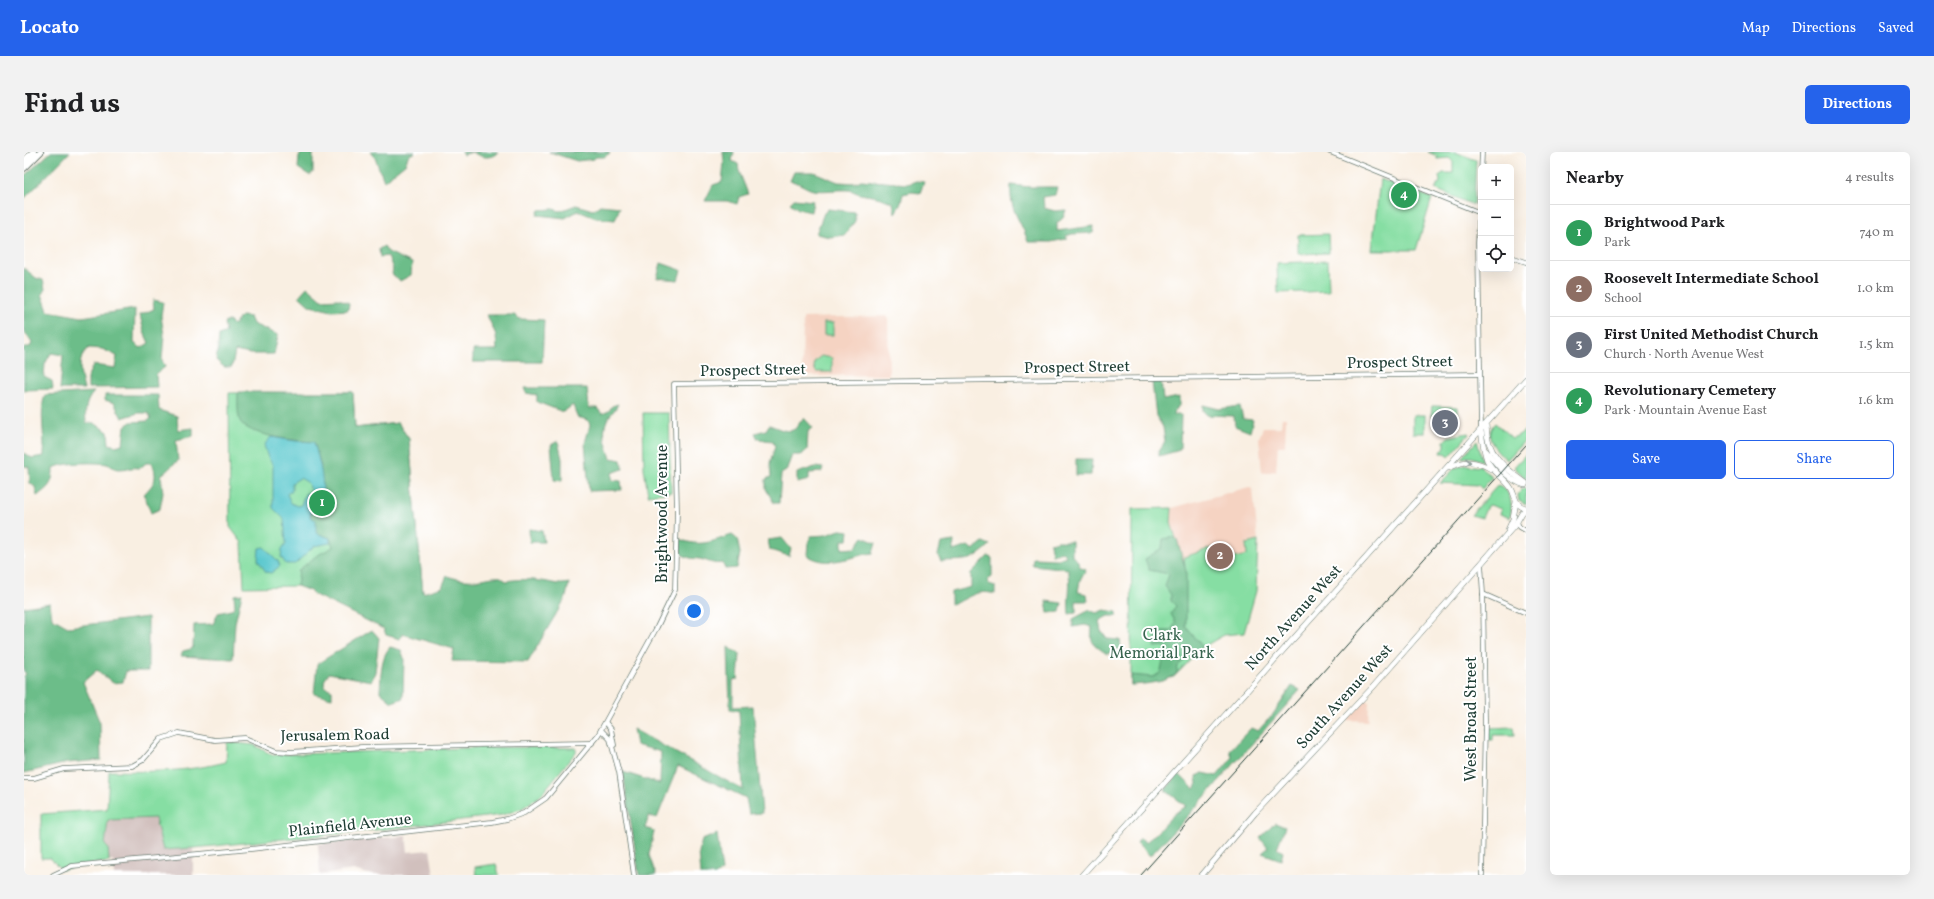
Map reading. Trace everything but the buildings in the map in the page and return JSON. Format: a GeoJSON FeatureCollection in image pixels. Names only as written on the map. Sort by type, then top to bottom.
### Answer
{"type":"FeatureCollection","features":[{"type":"Feature","properties":{"kind":"highway"},"geometry":{"type":"LineString","coordinates":[[24,161],[32,152]]}},
{"type":"Feature","properties":{"kind":"highway"},"geometry":{"type":"LineString","coordinates":[[24,168],[40,152]]}},
{"type":"Feature","properties":{"kind":"main road","name":"North Avenue West"},"geometry":{"type":"LineString","coordinates":[[1082,875],[1526,379]]}},
{"type":"Feature","properties":{"kind":"main road"},"geometry":{"type":"LineString","coordinates":[[1486,424],[1487,438],[1493,454],[1526,485]]}},
{"type":"Feature","properties":{"kind":"main road"},"geometry":{"type":"LineString","coordinates":[[1481,430],[1488,461],[1493,470]]}},
{"type":"Feature","properties":{"kind":"main road"},"geometry":{"type":"LineString","coordinates":[[1486,452],[1493,462],[1517,483],[1526,485]]}},
{"type":"Feature","properties":{"kind":"main road"},"geometry":{"type":"LineString","coordinates":[[1444,470],[1466,461],[1481,463],[1493,470],[1510,485],[1515,500],[1521,507],[1526,509]]}},
{"type":"Feature","properties":{"kind":"main road"},"geometry":{"type":"LineString","coordinates":[[1515,500],[1517,490],[1526,485]]}},
{"type":"Feature","properties":{"kind":"main road","name":"South Avenue West"},"geometry":{"type":"LineString","coordinates":[[1506,535],[1513,519],[1515,500]]}},
{"type":"Feature","properties":{"kind":"main road","name":"South Avenue West"},"geometry":{"type":"LineString","coordinates":[[1202,875],[1255,813],[1374,687],[1506,535],[1526,509]]}},
{"type":"Feature","properties":{"kind":"street"},"geometry":{"type":"LineString","coordinates":[[1330,152],[1478,212]]}},
{"type":"Feature","properties":{"kind":"street"},"geometry":{"type":"LineString","coordinates":[[1479,200],[1482,152]]}},
{"type":"Feature","properties":{"kind":"street"},"geometry":{"type":"LineString","coordinates":[[1514,258],[1526,262]]}},
{"type":"Feature","properties":{"kind":"street"},"geometry":{"type":"LineString","coordinates":[[1480,272],[1479,374],[1481,430]]}},
{"type":"Feature","properties":{"kind":"street","name":"Prospect Street"},"geometry":{"type":"LineString","coordinates":[[674,384],[1479,374]]}},
{"type":"Feature","properties":{"kind":"street","name":"Brightwood Avenue"},"geometry":{"type":"LineString","coordinates":[[606,723],[675,590],[677,511],[674,384]]}},
{"type":"Feature","properties":{"kind":"street"},"geometry":{"type":"LineString","coordinates":[[1517,522],[1520,528],[1526,531]]}},
{"type":"Feature","properties":{"kind":"street","name":"West Broad Street"},"geometry":{"type":"LineString","coordinates":[[1481,564],[1483,594],[1485,721],[1482,875]]}},
{"type":"Feature","properties":{"kind":"street"},"geometry":{"type":"LineString","coordinates":[[1483,594],[1526,613]]}},
{"type":"Feature","properties":{"kind":"street"},"geometry":{"type":"LineString","coordinates":[[606,723],[611,730],[614,752]]}},
{"type":"Feature","properties":{"kind":"street","name":"Plainfield Avenue"},"geometry":{"type":"LineString","coordinates":[[55,874],[72,866],[410,832],[507,819],[531,809],[546,798],[592,743],[606,723]]}},
{"type":"Feature","properties":{"kind":"street"},"geometry":{"type":"LineString","coordinates":[[601,730],[608,735],[619,772],[634,875]]}},
{"type":"Feature","properties":{"kind":"street","name":"Jerusalem Road"},"geometry":{"type":"LineString","coordinates":[[24,778],[34,778],[64,770],[132,766],[143,760],[161,739],[179,733],[214,740],[245,738],[276,751],[291,752],[362,747],[592,743]]}},
{"type":"Feature","properties":{"kind":"shaded area"},"geometry":{"type":"Polygon","coordinates":[[[888,316],[889,375],[802,376],[803,318],[888,316]]]}},
{"type":"Feature","properties":{"kind":"shaded area"},"geometry":{"type":"Polygon","coordinates":[[[1282,418],[1286,418],[1285,446],[1278,446],[1276,471],[1262,473],[1259,438],[1263,427],[1281,427],[1282,418]]]}},
{"type":"Feature","properties":{"kind":"shaded area"},"geometry":{"type":"Polygon","coordinates":[[[1249,487],[1253,489],[1258,541],[1256,591],[1244,633],[1224,635],[1203,647],[1171,523],[1172,508],[1249,487]]]}},
{"type":"Feature","properties":{"kind":"shaded area"},"geometry":{"type":"Polygon","coordinates":[[[1364,699],[1369,701],[1368,721],[1346,720],[1364,699]]]}},
{"type":"Feature","properties":{"kind":"shaded area"},"geometry":{"type":"Polygon","coordinates":[[[155,818],[163,850],[193,848],[193,875],[114,875],[113,861],[109,862],[105,846],[108,820],[155,818]]]}},
{"type":"Feature","properties":{"kind":"shaded area"},"geometry":{"type":"Polygon","coordinates":[[[406,836],[408,852],[430,850],[434,875],[372,875],[353,870],[320,875],[318,844],[406,836]]]}},
{"type":"Feature","properties":{"kind":"green space"},"geometry":{"type":"Polygon","coordinates":[[[51,152],[70,152],[24,199],[24,176],[51,152]]]}},
{"type":"Feature","properties":{"kind":"green space"},"geometry":{"type":"Polygon","coordinates":[[[302,152],[313,152],[313,173],[309,175],[298,168],[299,157],[302,152]]]}},
{"type":"Feature","properties":{"kind":"green space"},"geometry":{"type":"Polygon","coordinates":[[[370,152],[415,152],[408,156],[406,163],[384,181],[375,158],[370,152]]]}},
{"type":"Feature","properties":{"kind":"green space"},"geometry":{"type":"Polygon","coordinates":[[[462,152],[472,152],[463,155],[462,152]]]}},
{"type":"Feature","properties":{"kind":"green space"},"geometry":{"type":"Polygon","coordinates":[[[472,152],[498,152],[495,155],[485,157],[472,152]]]}},
{"type":"Feature","properties":{"kind":"green space"},"geometry":{"type":"Polygon","coordinates":[[[549,152],[610,153],[604,157],[577,161],[549,152]]]}},
{"type":"Feature","properties":{"kind":"green space"},"geometry":{"type":"Polygon","coordinates":[[[723,152],[734,152],[732,161],[738,164],[739,171],[748,194],[739,197],[737,204],[727,201],[705,201],[713,185],[722,182],[724,162],[723,152]]]}},
{"type":"Feature","properties":{"kind":"green space"},"geometry":{"type":"Polygon","coordinates":[[[1428,152],[1455,152],[1476,160],[1474,204],[1435,189],[1440,182],[1439,176],[1443,173],[1453,173],[1453,162],[1449,158],[1437,159],[1437,156],[1428,152]]]}},
{"type":"Feature","properties":{"kind":"green space"},"geometry":{"type":"Polygon","coordinates":[[[794,172],[814,172],[838,182],[855,183],[861,180],[908,184],[916,181],[924,182],[920,193],[912,192],[903,194],[900,205],[895,213],[893,203],[881,198],[860,194],[850,190],[822,191],[807,188],[790,181],[794,172]]]}},
{"type":"Feature","properties":{"kind":"green space"},"geometry":{"type":"Polygon","coordinates":[[[1380,179],[1432,198],[1416,250],[1372,250],[1380,179]]]}},
{"type":"Feature","properties":{"kind":"green space"},"geometry":{"type":"Polygon","coordinates":[[[1011,185],[1057,187],[1055,195],[1043,197],[1044,208],[1055,211],[1066,210],[1063,218],[1057,223],[1057,231],[1094,226],[1093,233],[1072,234],[1066,236],[1066,239],[1051,242],[1028,242],[1014,209],[1011,185]]]}},
{"type":"Feature","properties":{"kind":"green space"},"geometry":{"type":"Polygon","coordinates":[[[794,199],[813,201],[811,212],[798,209],[790,203],[794,199]]]}},
{"type":"Feature","properties":{"kind":"green space"},"geometry":{"type":"Polygon","coordinates":[[[576,205],[593,210],[600,205],[620,207],[615,220],[596,218],[578,211],[565,218],[537,215],[539,210],[553,209],[560,211],[576,205]]]}},
{"type":"Feature","properties":{"kind":"green space"},"geometry":{"type":"Polygon","coordinates":[[[828,209],[855,212],[855,221],[845,235],[830,237],[816,234],[824,213],[828,209]]]}},
{"type":"Feature","properties":{"kind":"green space"},"geometry":{"type":"Polygon","coordinates":[[[1328,234],[1329,253],[1298,254],[1298,235],[1328,234]]]}},
{"type":"Feature","properties":{"kind":"green space"},"geometry":{"type":"Polygon","coordinates":[[[384,246],[388,252],[412,263],[411,275],[400,281],[392,274],[393,269],[388,256],[380,257],[379,249],[384,246]]]}},
{"type":"Feature","properties":{"kind":"green space"},"geometry":{"type":"Polygon","coordinates":[[[1328,261],[1329,291],[1278,293],[1277,263],[1328,261]]]}},
{"type":"Feature","properties":{"kind":"green space"},"geometry":{"type":"Polygon","coordinates":[[[661,263],[681,270],[678,280],[657,278],[661,263]]]}},
{"type":"Feature","properties":{"kind":"green space"},"geometry":{"type":"Polygon","coordinates":[[[24,268],[36,278],[43,280],[45,289],[42,294],[48,311],[82,317],[135,309],[134,343],[141,348],[149,343],[144,332],[140,315],[154,309],[153,300],[163,302],[161,316],[164,335],[162,360],[165,367],[156,374],[157,387],[88,388],[88,376],[93,365],[115,368],[117,356],[102,349],[89,348],[82,357],[80,367],[84,389],[60,389],[63,355],[51,353],[45,364],[44,377],[52,381],[53,389],[24,390],[24,347],[30,347],[32,343],[24,331],[24,268]]]}},
{"type":"Feature","properties":{"kind":"green space"},"geometry":{"type":"Polygon","coordinates":[[[307,287],[322,300],[339,299],[349,303],[348,310],[332,311],[310,306],[299,296],[307,287]]]}},
{"type":"Feature","properties":{"kind":"green space"},"geometry":{"type":"Polygon","coordinates":[[[487,315],[514,315],[520,319],[544,320],[542,362],[473,362],[473,350],[497,350],[496,335],[487,315]]]}},
{"type":"Feature","properties":{"kind":"green space"},"geometry":{"type":"Polygon","coordinates":[[[241,316],[250,317],[253,324],[278,335],[274,354],[250,354],[235,351],[232,367],[224,367],[216,360],[219,335],[226,332],[224,323],[229,321],[234,325],[241,316]]]}},
{"type":"Feature","properties":{"kind":"green space"},"geometry":{"type":"Polygon","coordinates":[[[824,323],[833,323],[833,335],[824,335],[824,323]]]}},
{"type":"Feature","properties":{"kind":"green space"},"geometry":{"type":"Polygon","coordinates":[[[821,356],[832,358],[832,372],[816,372],[814,367],[815,361],[821,356]]]}},
{"type":"Feature","properties":{"kind":"green space"},"geometry":{"type":"Polygon","coordinates":[[[1161,381],[1163,400],[1179,397],[1179,406],[1175,409],[1174,415],[1181,415],[1180,450],[1159,456],[1158,451],[1165,442],[1163,427],[1156,416],[1152,382],[1161,381]]]}},
{"type":"Feature","properties":{"kind":"green space"},"geometry":{"type":"Polygon","coordinates":[[[524,388],[587,388],[589,408],[597,408],[602,414],[609,411],[612,406],[618,404],[607,420],[605,425],[605,435],[606,445],[611,458],[621,460],[623,469],[612,473],[612,480],[621,481],[622,490],[589,491],[585,443],[590,425],[588,420],[577,417],[573,405],[563,412],[537,402],[537,395],[526,393],[524,388]]]}},
{"type":"Feature","properties":{"kind":"green space"},"geometry":{"type":"Polygon","coordinates":[[[94,392],[86,406],[86,423],[94,423],[108,432],[109,444],[115,446],[123,444],[125,426],[131,422],[148,421],[151,418],[148,413],[138,413],[122,418],[114,403],[105,400],[105,395],[158,395],[159,410],[177,416],[178,430],[193,428],[193,436],[176,440],[178,461],[161,475],[163,493],[160,509],[151,513],[144,494],[151,487],[154,480],[155,473],[152,463],[146,463],[140,468],[118,469],[102,463],[78,463],[63,465],[53,469],[50,485],[37,496],[35,487],[30,483],[29,467],[24,466],[24,453],[32,458],[44,456],[42,409],[45,395],[94,392]]]}},
{"type":"Feature","properties":{"kind":"green space"},"geometry":{"type":"Polygon","coordinates":[[[238,392],[353,392],[355,428],[398,423],[409,439],[423,593],[442,587],[447,576],[469,580],[501,577],[506,581],[528,580],[545,581],[558,584],[569,583],[566,597],[528,662],[452,661],[454,649],[402,634],[400,639],[386,635],[384,629],[313,594],[310,591],[297,586],[299,570],[316,556],[333,547],[330,538],[315,533],[310,518],[321,466],[314,442],[274,437],[262,434],[245,426],[239,418],[238,392]]]}},
{"type":"Feature","properties":{"kind":"green space"},"geometry":{"type":"Polygon","coordinates":[[[353,392],[355,428],[398,423],[409,439],[423,594],[297,586],[244,587],[242,543],[230,527],[229,393],[353,392]]]}},
{"type":"Feature","properties":{"kind":"green space"},"geometry":{"type":"Polygon","coordinates":[[[1203,405],[1219,409],[1240,406],[1243,419],[1253,420],[1250,432],[1235,426],[1234,416],[1207,415],[1203,411],[1203,405]]]}},
{"type":"Feature","properties":{"kind":"green space"},"geometry":{"type":"Polygon","coordinates":[[[1432,406],[1458,407],[1458,413],[1431,416],[1432,406]]]}},
{"type":"Feature","properties":{"kind":"green space"},"geometry":{"type":"Polygon","coordinates":[[[643,413],[669,413],[671,492],[648,495],[644,468],[643,413]]]}},
{"type":"Feature","properties":{"kind":"green space"},"geometry":{"type":"Polygon","coordinates":[[[1413,415],[1425,415],[1425,433],[1413,433],[1413,415]]]}},
{"type":"Feature","properties":{"kind":"green space"},"geometry":{"type":"Polygon","coordinates":[[[804,418],[813,428],[808,431],[807,450],[801,455],[792,455],[786,471],[781,474],[779,503],[774,503],[766,489],[766,479],[771,477],[770,463],[775,446],[772,441],[758,439],[755,433],[766,430],[769,425],[782,430],[790,431],[796,428],[804,418]]]}},
{"type":"Feature","properties":{"kind":"green space"},"geometry":{"type":"Polygon","coordinates":[[[1495,423],[1512,438],[1526,430],[1526,439],[1507,460],[1495,448],[1490,438],[1491,428],[1495,423]]]}},
{"type":"Feature","properties":{"kind":"green space"},"geometry":{"type":"Polygon","coordinates":[[[1469,434],[1449,457],[1446,453],[1441,453],[1442,450],[1444,450],[1444,441],[1448,437],[1469,434]]]}},
{"type":"Feature","properties":{"kind":"green space"},"geometry":{"type":"Polygon","coordinates":[[[558,441],[562,459],[562,481],[554,480],[551,445],[558,441]]]}},
{"type":"Feature","properties":{"kind":"green space"},"geometry":{"type":"Polygon","coordinates":[[[1477,441],[1483,461],[1471,457],[1461,458],[1477,441]]]}},
{"type":"Feature","properties":{"kind":"green space"},"geometry":{"type":"Polygon","coordinates":[[[1526,454],[1526,479],[1514,467],[1526,454]]]}},
{"type":"Feature","properties":{"kind":"green space"},"geometry":{"type":"Polygon","coordinates":[[[1076,459],[1092,459],[1091,475],[1076,475],[1076,459]]]}},
{"type":"Feature","properties":{"kind":"green space"},"geometry":{"type":"Polygon","coordinates":[[[1466,465],[1481,467],[1492,477],[1482,489],[1478,485],[1440,483],[1455,468],[1466,465]]]}},
{"type":"Feature","properties":{"kind":"green space"},"geometry":{"type":"Polygon","coordinates":[[[815,467],[823,468],[822,472],[809,473],[809,480],[797,483],[797,473],[815,467]]]}},
{"type":"Feature","properties":{"kind":"green space"},"geometry":{"type":"Polygon","coordinates":[[[1498,485],[1506,490],[1510,498],[1510,518],[1500,514],[1501,509],[1490,505],[1487,506],[1482,518],[1471,515],[1498,485]]]}},
{"type":"Feature","properties":{"kind":"green space"},"geometry":{"type":"Polygon","coordinates":[[[1526,488],[1526,505],[1519,501],[1518,495],[1522,489],[1526,488]]]}},
{"type":"Feature","properties":{"kind":"green space","name":"Clark Memorial Park"},"geometry":{"type":"Polygon","coordinates":[[[1172,508],[1171,523],[1185,566],[1184,557],[1211,548],[1214,563],[1247,555],[1246,544],[1258,541],[1256,591],[1244,633],[1224,635],[1203,647],[1174,677],[1131,685],[1132,509],[1172,508]]]}},
{"type":"Feature","properties":{"kind":"green space"},"geometry":{"type":"Polygon","coordinates":[[[529,529],[542,531],[544,542],[530,542],[529,529]]]}},
{"type":"Feature","properties":{"kind":"green space"},"geometry":{"type":"Polygon","coordinates":[[[840,530],[849,531],[848,540],[842,540],[842,549],[855,548],[863,537],[876,543],[873,553],[831,561],[815,559],[807,555],[808,543],[811,536],[826,535],[840,530]]]}},
{"type":"Feature","properties":{"kind":"green space"},"geometry":{"type":"Polygon","coordinates":[[[732,535],[737,539],[740,553],[737,568],[725,569],[723,563],[714,563],[689,558],[681,554],[680,539],[693,543],[706,543],[732,535]]]}},
{"type":"Feature","properties":{"kind":"green space"},"geometry":{"type":"Polygon","coordinates":[[[1172,537],[1177,539],[1186,571],[1186,627],[1203,647],[1192,658],[1188,657],[1178,666],[1177,673],[1168,679],[1131,685],[1131,675],[1153,677],[1160,673],[1167,649],[1164,646],[1154,647],[1157,631],[1170,631],[1176,623],[1171,614],[1176,606],[1171,601],[1171,595],[1165,586],[1169,574],[1149,570],[1145,559],[1162,548],[1163,539],[1172,537]]]}},
{"type":"Feature","properties":{"kind":"green space"},"geometry":{"type":"Polygon","coordinates":[[[782,538],[791,549],[789,556],[770,550],[768,540],[782,538]]]}},
{"type":"Feature","properties":{"kind":"green space"},"geometry":{"type":"Polygon","coordinates":[[[954,541],[953,551],[968,546],[973,550],[983,542],[990,545],[973,558],[957,561],[941,561],[938,555],[941,543],[954,541]]]}},
{"type":"Feature","properties":{"kind":"green space"},"geometry":{"type":"Polygon","coordinates":[[[1057,541],[1072,541],[1072,556],[1078,561],[1079,566],[1086,569],[1080,580],[1078,592],[1087,594],[1088,601],[1076,601],[1076,613],[1069,614],[1070,580],[1068,569],[1032,565],[1033,558],[1058,559],[1066,556],[1064,552],[1052,554],[1050,543],[1057,541]]]}},
{"type":"Feature","properties":{"kind":"green space"},"geometry":{"type":"Polygon","coordinates":[[[988,556],[992,558],[992,576],[987,581],[989,584],[995,586],[995,594],[982,592],[977,593],[951,604],[951,592],[971,587],[971,573],[988,556]]]}},
{"type":"Feature","properties":{"kind":"green space"},"geometry":{"type":"Polygon","coordinates":[[[242,594],[235,623],[233,659],[181,656],[183,651],[193,647],[194,625],[213,624],[218,613],[231,610],[235,606],[234,595],[242,594]]]}},
{"type":"Feature","properties":{"kind":"green space"},"geometry":{"type":"Polygon","coordinates":[[[1046,601],[1062,603],[1060,612],[1048,613],[1046,601]]]}},
{"type":"Feature","properties":{"kind":"green space"},"geometry":{"type":"Polygon","coordinates":[[[50,603],[52,618],[68,627],[148,617],[148,671],[126,671],[123,682],[113,683],[97,670],[83,682],[100,723],[101,760],[67,763],[24,773],[24,676],[26,674],[24,671],[24,607],[50,603]]]}},
{"type":"Feature","properties":{"kind":"green space"},"geometry":{"type":"Polygon","coordinates":[[[1090,610],[1096,613],[1104,610],[1117,612],[1117,616],[1108,616],[1099,621],[1101,631],[1107,639],[1120,640],[1121,648],[1107,654],[1098,648],[1092,640],[1092,627],[1085,625],[1073,627],[1073,619],[1090,610]]]}},
{"type":"Feature","properties":{"kind":"green space"},"geometry":{"type":"Polygon","coordinates":[[[372,630],[379,638],[375,672],[371,681],[329,673],[324,681],[325,687],[332,690],[332,698],[314,694],[317,664],[372,630]]]}},
{"type":"Feature","properties":{"kind":"green space"},"geometry":{"type":"Polygon","coordinates":[[[390,647],[401,650],[404,658],[403,698],[392,702],[380,692],[384,657],[390,647]]]}},
{"type":"Feature","properties":{"kind":"green space"},"geometry":{"type":"Polygon","coordinates":[[[728,647],[740,654],[738,679],[733,680],[733,707],[753,706],[762,813],[749,814],[746,798],[678,766],[657,818],[649,816],[645,828],[654,831],[649,855],[656,875],[639,875],[623,772],[660,784],[661,752],[636,745],[633,729],[743,790],[739,711],[730,709],[728,647]]]}},
{"type":"Feature","properties":{"kind":"green space"},"geometry":{"type":"Polygon","coordinates":[[[1292,686],[1300,690],[1150,856],[1137,843],[1140,838],[1146,842],[1175,813],[1186,806],[1165,790],[1179,774],[1194,789],[1197,784],[1196,776],[1203,773],[1217,776],[1232,758],[1230,750],[1251,728],[1258,731],[1274,713],[1292,686]]]}},
{"type":"Feature","properties":{"kind":"green space"},"geometry":{"type":"Polygon","coordinates":[[[1514,727],[1515,735],[1493,735],[1493,740],[1489,740],[1488,728],[1514,727]]]}},
{"type":"Feature","properties":{"kind":"green space"},"geometry":{"type":"Polygon","coordinates":[[[227,742],[254,745],[272,755],[494,747],[576,748],[576,752],[540,796],[521,809],[502,815],[386,829],[163,850],[155,818],[108,820],[105,845],[108,848],[109,862],[80,865],[62,870],[50,858],[41,858],[41,814],[107,809],[109,771],[182,770],[226,762],[227,742]]]}},
{"type":"Feature","properties":{"kind":"green space"},"geometry":{"type":"Polygon","coordinates":[[[1275,823],[1285,827],[1277,848],[1283,852],[1281,860],[1262,853],[1268,848],[1260,838],[1275,823]]]}},
{"type":"Feature","properties":{"kind":"green space"},"geometry":{"type":"Polygon","coordinates":[[[717,834],[722,871],[715,875],[701,875],[699,852],[702,840],[717,834]]]}},
{"type":"Feature","properties":{"kind":"green space"},"geometry":{"type":"Polygon","coordinates":[[[496,864],[499,875],[476,875],[475,867],[496,864]]]}},
{"type":"Feature","properties":{"kind":"water"},"geometry":{"type":"Polygon","coordinates":[[[271,437],[314,442],[318,457],[322,480],[322,503],[312,506],[310,517],[316,520],[316,533],[330,538],[330,543],[314,546],[295,564],[286,564],[281,557],[282,549],[286,543],[284,519],[273,508],[273,466],[264,445],[271,437]],[[300,478],[292,483],[292,491],[289,491],[287,494],[291,503],[297,506],[301,505],[305,494],[310,492],[311,489],[308,487],[307,482],[300,478]]]}},
{"type":"Feature","properties":{"kind":"water"},"geometry":{"type":"Polygon","coordinates":[[[264,547],[278,561],[280,566],[271,573],[266,572],[258,560],[259,548],[264,547]]]}},
{"type":"Feature","properties":{"kind":"railway"},"geometry":{"type":"LineString","coordinates":[[1141,875],[1526,445]]}},
{"type":"Feature","properties":{"kind":"place","name":"Revolutionary Cemetery"},"geometry":{"type":"Point","coordinates":[1404,195]}},
{"type":"Feature","properties":{"kind":"place","name":"First United Methodist Church"},"geometry":{"type":"Point","coordinates":[1445,423]}},
{"type":"Feature","properties":{"kind":"place","name":"Brightwood Park"},"geometry":{"type":"Point","coordinates":[322,503]}},
{"type":"Feature","properties":{"kind":"place","name":"Roosevelt Intermediate School"},"geometry":{"type":"Point","coordinates":[1220,556]}}]}
